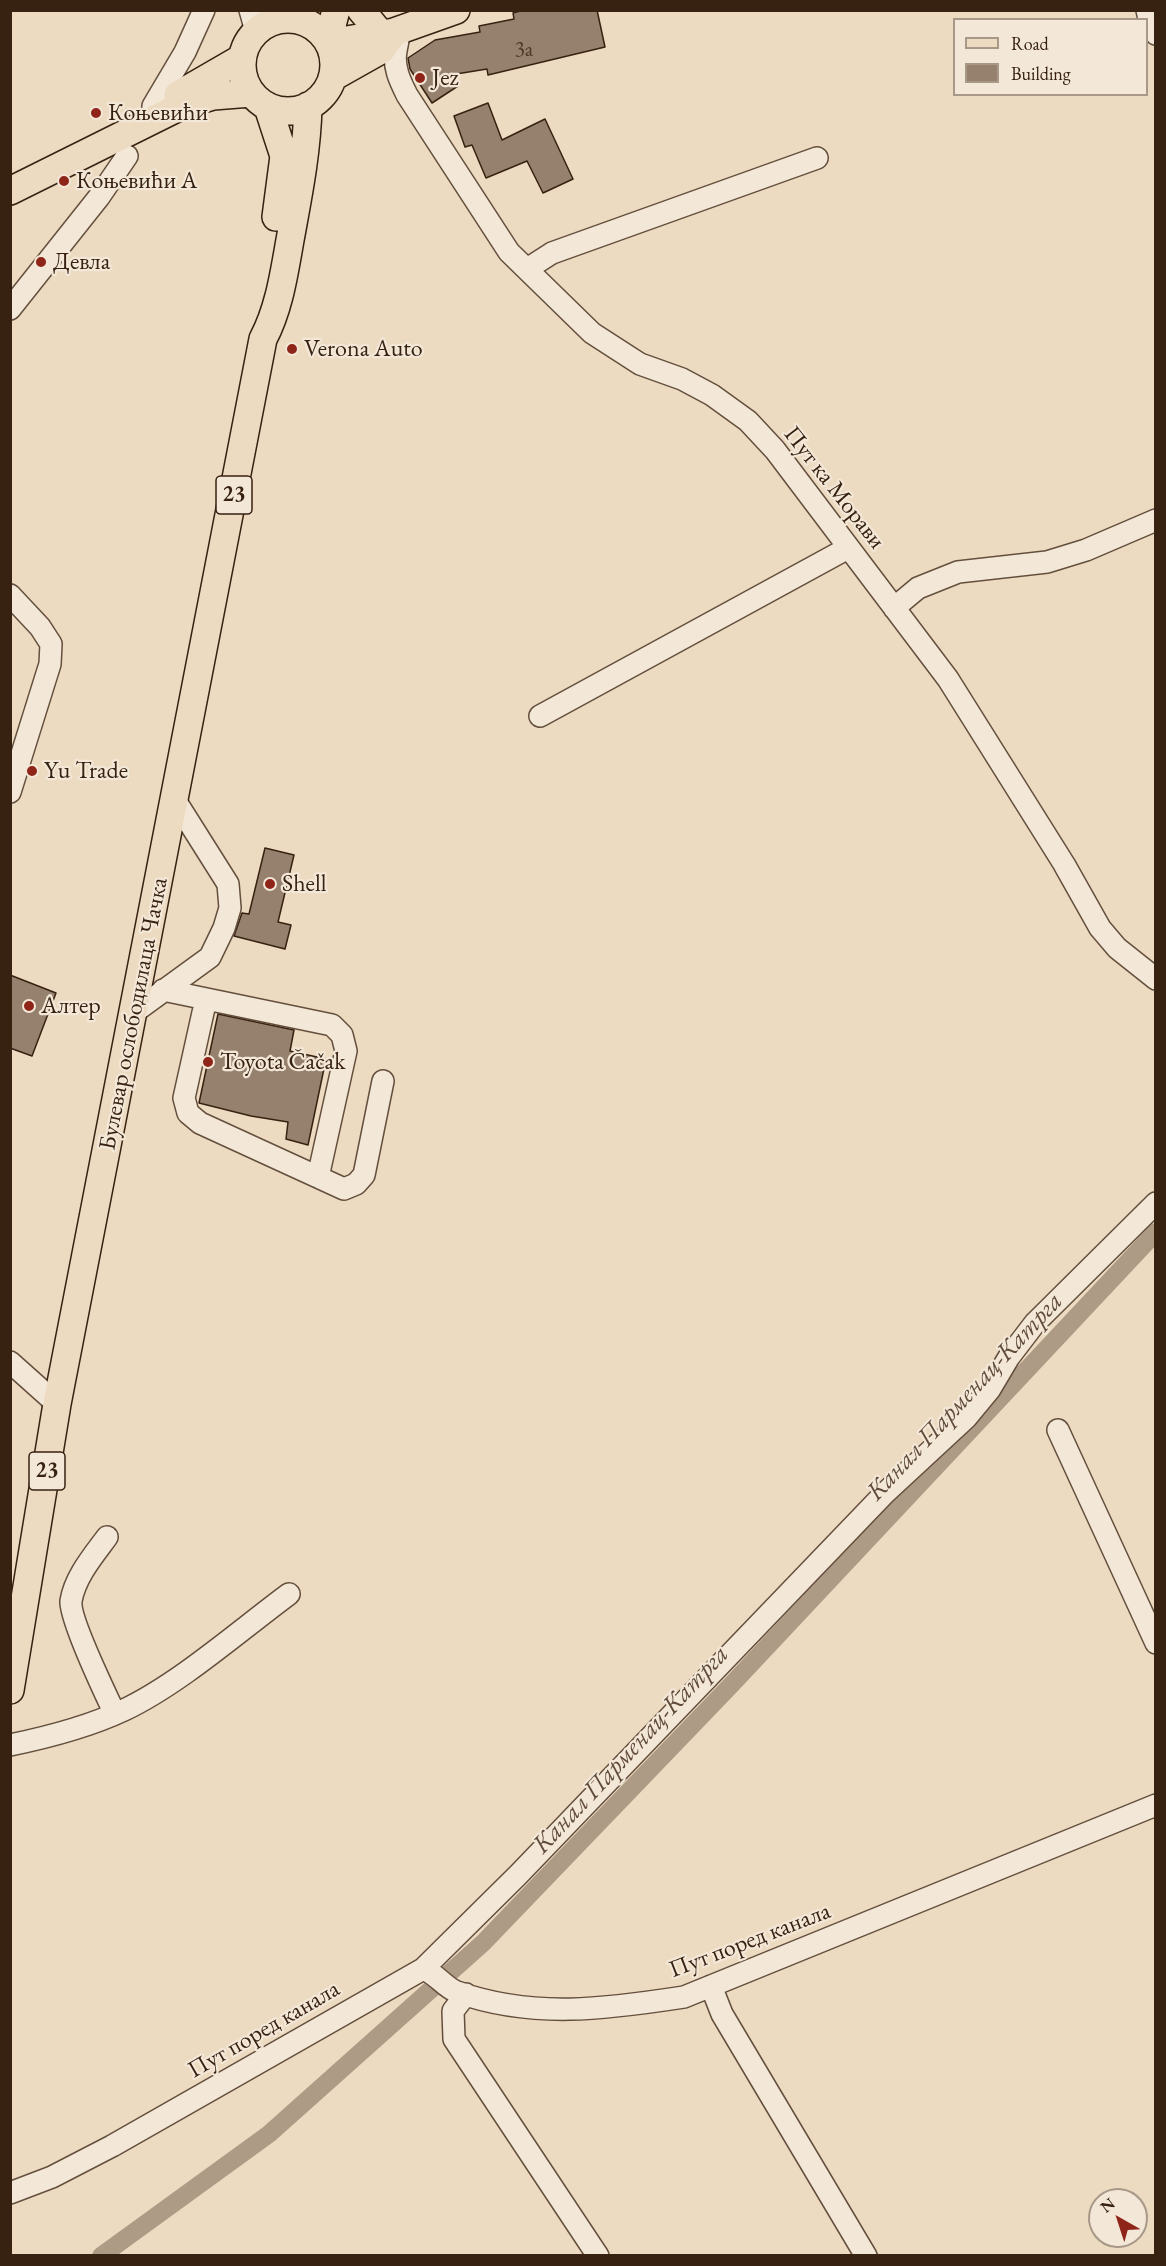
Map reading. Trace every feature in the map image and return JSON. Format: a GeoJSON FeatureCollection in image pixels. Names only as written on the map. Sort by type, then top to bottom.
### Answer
{"type":"FeatureCollection","features":[{"type":"Feature","properties":{"kind":"main road"},"geometry":{"type":"LineString","coordinates":[[328,42],[336,10]]}},
{"type":"Feature","properties":{"kind":"main road"},"geometry":{"type":"LineString","coordinates":[[361,10],[390,32]]}},
{"type":"Feature","properties":{"kind":"main road"},"geometry":{"type":"LineString","coordinates":[[328,42],[390,32],[456,10]]}},
{"type":"Feature","properties":{"kind":"main road"},"geometry":{"type":"LineString","coordinates":[[10,178],[155,112],[194,101],[260,100],[285,111],[308,106],[321,97],[333,77],[334,58],[328,42],[309,23],[275,17],[247,43],[242,58],[155,112],[10,191]]}},
{"type":"Feature","properties":{"kind":"main road"},"geometry":{"type":"LineString","coordinates":[[333,77],[381,50],[390,32]]}},
{"type":"Feature","properties":{"kind":"main road","name":"23"},"geometry":{"type":"LineString","coordinates":[[242,58],[244,79],[260,100]]}},
{"type":"Feature","properties":{"kind":"main road","name":"Булевар ослободилаца Чачка"},"geometry":{"type":"LineString","coordinates":[[10,1690],[57,1404],[263,339],[261,319],[284,163],[260,100]]}},
{"type":"Feature","properties":{"kind":"main road","name":"Булевар ослободилаца Чачка"},"geometry":{"type":"LineString","coordinates":[[263,339],[273,320],[302,177],[308,106]]}},
{"type":"Feature","properties":{"kind":"street"},"geometry":{"type":"LineString","coordinates":[[155,112],[204,10]]}},
{"type":"Feature","properties":{"kind":"street"},"geometry":{"type":"LineString","coordinates":[[1147,10],[1155,34]]}},
{"type":"Feature","properties":{"kind":"street","name":"Пут ка Морави"},"geometry":{"type":"LineString","coordinates":[[390,32],[399,37],[395,52],[397,74],[406,95],[509,252],[592,333],[640,364],[682,379],[712,394],[748,421],[774,450],[948,679],[1064,864],[1100,928],[1116,948],[1155,979]]}},
{"type":"Feature","properties":{"kind":"street"},"geometry":{"type":"LineString","coordinates":[[10,309],[99,197],[127,156]]}},
{"type":"Feature","properties":{"kind":"street"},"geometry":{"type":"LineString","coordinates":[[527,269],[552,253],[817,158]]}},
{"type":"Feature","properties":{"kind":"street"},"geometry":{"type":"LineString","coordinates":[[894,608],[918,588],[958,572],[1047,562],[1086,550],[1155,520]]}},
{"type":"Feature","properties":{"kind":"street"},"geometry":{"type":"LineString","coordinates":[[540,716],[848,548]]}},
{"type":"Feature","properties":{"kind":"street"},"geometry":{"type":"LineString","coordinates":[[10,595],[40,627],[51,644],[50,664],[10,792]]}},
{"type":"Feature","properties":{"kind":"street"},"geometry":{"type":"LineString","coordinates":[[133,1013],[210,957],[224,928],[230,908],[228,884],[175,800]]}},
{"type":"Feature","properties":{"kind":"street"},"geometry":{"type":"LineString","coordinates":[[163,990],[332,1025],[342,1035],[346,1051],[318,1177]]}},
{"type":"Feature","properties":{"kind":"street"},"geometry":{"type":"LineString","coordinates":[[206,999],[184,1098],[188,1113],[200,1123],[344,1188],[361,1180],[364,1175],[383,1081]]}},
{"type":"Feature","properties":{"kind":"street"},"geometry":{"type":"LineString","coordinates":[[428,1971],[885,1493],[966,1418],[990,1389],[1009,1357],[1035,1323],[1155,1203]]}},
{"type":"Feature","properties":{"kind":"street"},"geometry":{"type":"LineString","coordinates":[[10,1362],[57,1404]]}},
{"type":"Feature","properties":{"kind":"street"},"geometry":{"type":"LineString","coordinates":[[1058,1430],[1155,1643]]}},
{"type":"Feature","properties":{"kind":"street"},"geometry":{"type":"LineString","coordinates":[[107,1537],[77,1581],[70,1604],[92,1664],[115,1714]]}},
{"type":"Feature","properties":{"kind":"street"},"geometry":{"type":"LineString","coordinates":[[10,1745],[52,1736],[115,1714],[162,1689],[289,1594]]}},
{"type":"Feature","properties":{"kind":"street","name":"Пут поред канала"},"geometry":{"type":"LineString","coordinates":[[10,2193],[52,2177],[112,2146],[428,1971],[460,1993],[514,2008],[570,2010],[622,2006],[684,1997],[1155,1805]]}},
{"type":"Feature","properties":{"kind":"street"},"geometry":{"type":"LineString","coordinates":[[711,1986],[722,2014],[866,2256]]}},
{"type":"Feature","properties":{"kind":"street"},"geometry":{"type":"LineString","coordinates":[[460,1993],[453,2011],[453,2039],[598,2256]]}},
{"type":"Feature","properties":{"kind":"building"},"geometry":{"type":"Polygon","coordinates":[[[524,10],[597,10],[605,47],[488,75],[487,69],[450,75],[458,86],[432,103],[410,69],[408,58],[435,40],[480,32],[479,26],[514,19],[513,13],[524,10]]]}},
{"type":"Feature","properties":{"kind":"building"},"geometry":{"type":"Polygon","coordinates":[[[488,103],[502,140],[545,119],[573,179],[543,193],[527,161],[486,178],[472,145],[465,147],[454,116],[488,103]]]}},
{"type":"Feature","properties":{"kind":"building"},"geometry":{"type":"Polygon","coordinates":[[[265,848],[294,855],[278,922],[291,925],[285,949],[234,936],[242,913],[249,914],[265,848]]]}},
{"type":"Feature","properties":{"kind":"building"},"geometry":{"type":"Polygon","coordinates":[[[10,975],[56,993],[32,1056],[10,1048],[10,975]]]}},
{"type":"Feature","properties":{"kind":"building"},"geometry":{"type":"Polygon","coordinates":[[[218,1014],[294,1030],[290,1051],[326,1059],[308,1145],[286,1139],[288,1122],[251,1116],[199,1103],[218,1014]]]}},
{"type":"Feature","properties":{"kind":"waterway","name":"Канал Парменац-Катрга"},"geometry":{"type":"LineString","coordinates":[[101,2256],[269,2134],[483,1943],[732,1684],[1156,1232]]}},
{"type":"Feature","properties":{"kind":"place","name":"Jez"},"geometry":{"type":"Point","coordinates":[420,78]}},
{"type":"Feature","properties":{"kind":"place","name":"Коњевићи"},"geometry":{"type":"Point","coordinates":[96,113]}},
{"type":"Feature","properties":{"kind":"place","name":"Коњевићи А"},"geometry":{"type":"Point","coordinates":[64,181]}},
{"type":"Feature","properties":{"kind":"place","name":"Девла"},"geometry":{"type":"Point","coordinates":[41,262]}},
{"type":"Feature","properties":{"kind":"place","name":"Verona Auto"},"geometry":{"type":"Point","coordinates":[292,349]}},
{"type":"Feature","properties":{"kind":"place","name":"Yu Trade"},"geometry":{"type":"Point","coordinates":[32,771]}},
{"type":"Feature","properties":{"kind":"place","name":"Shell"},"geometry":{"type":"Point","coordinates":[270,884]}},
{"type":"Feature","properties":{"kind":"place","name":"Алтер"},"geometry":{"type":"Point","coordinates":[29,1006]}},
{"type":"Feature","properties":{"kind":"place","name":"Toyota Čačak"},"geometry":{"type":"Point","coordinates":[208,1062]}}]}
